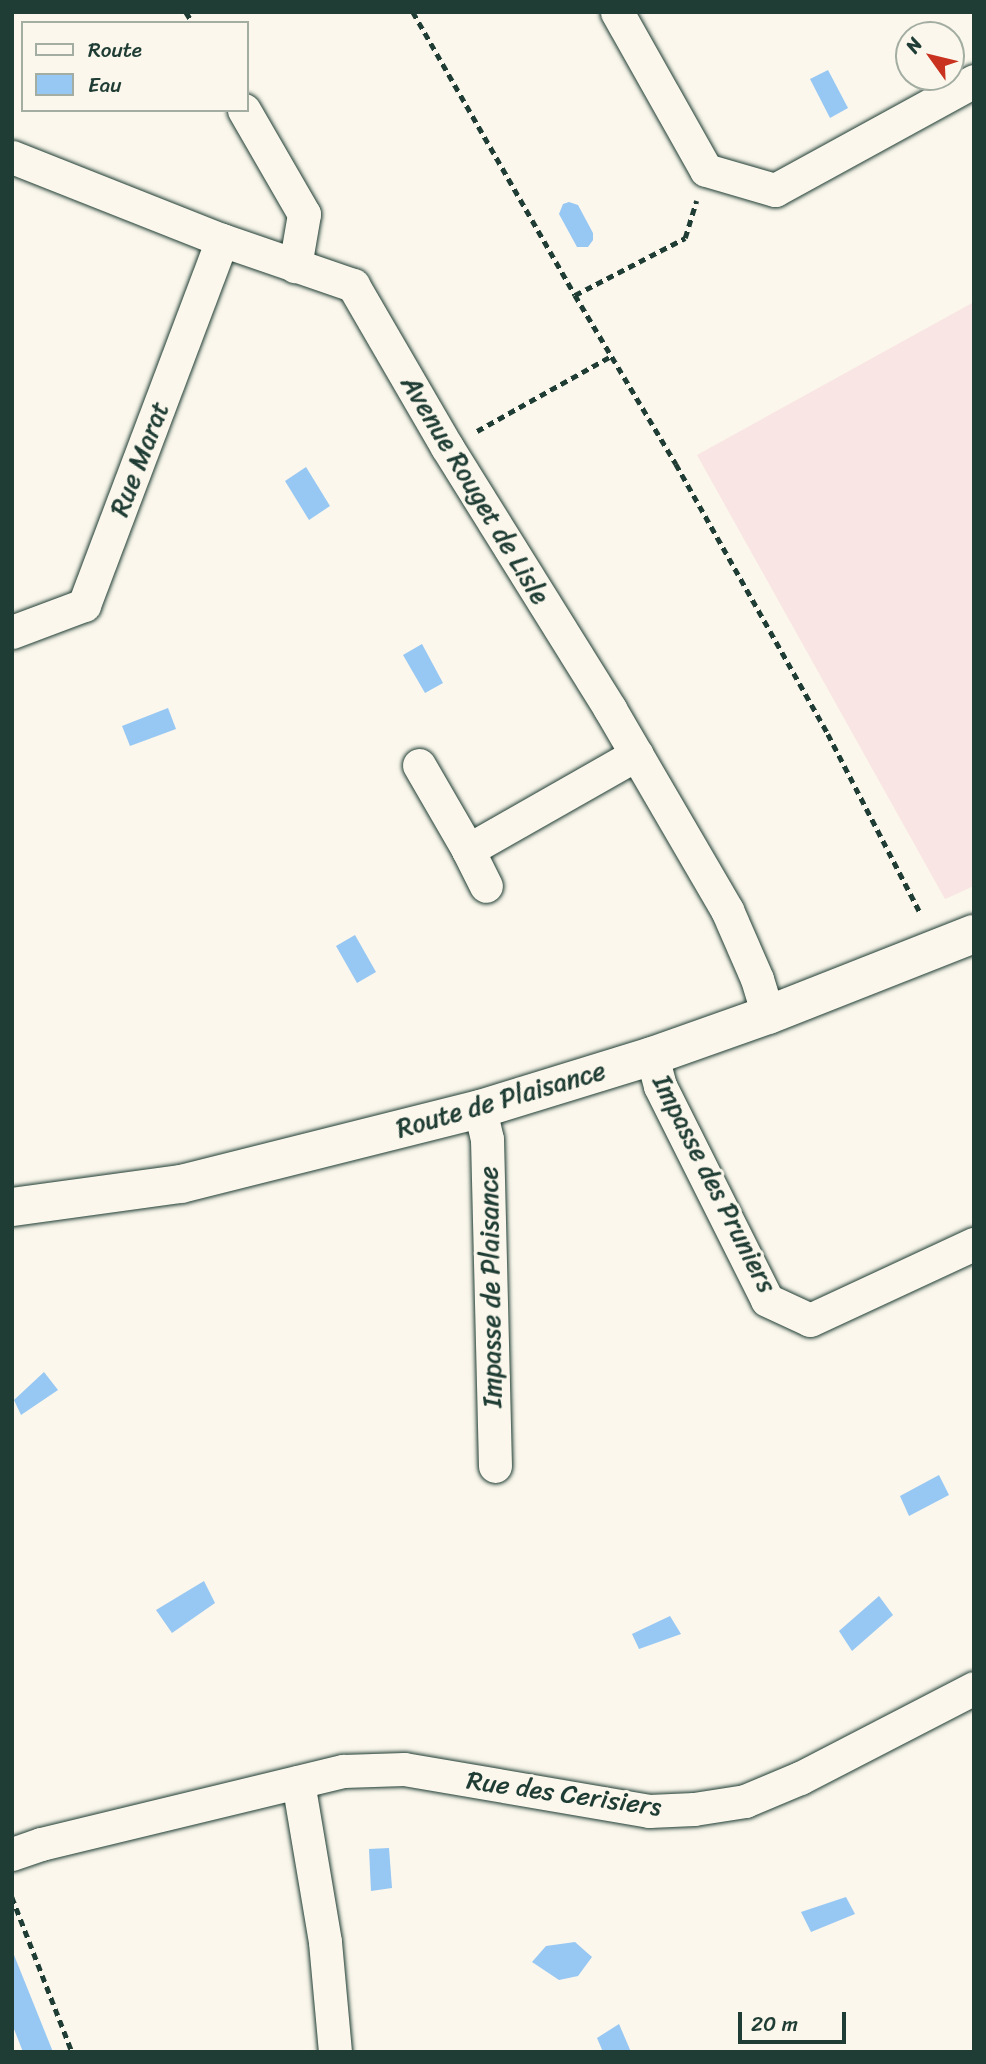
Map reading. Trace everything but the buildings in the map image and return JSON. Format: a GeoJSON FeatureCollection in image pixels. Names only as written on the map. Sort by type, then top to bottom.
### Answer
{"type":"FeatureCollection","features":[{"type":"Feature","properties":{"kind":"main road","name":"Route de Plaisance"},"geometry":{"type":"LineString","coordinates":[[12,1207],[181,1184],[480,1109],[652,1056],[974,934]]}},
{"type":"Feature","properties":{"kind":"street"},"geometry":{"type":"LineString","coordinates":[[617,12],[706,170],[775,190],[974,82]]}},
{"type":"Feature","properties":{"kind":"street"},"geometry":{"type":"LineString","coordinates":[[245,112],[304,214],[295,266]]}},
{"type":"Feature","properties":{"kind":"street","name":"Avenue Rouget de Lisle"},"geometry":{"type":"LineString","coordinates":[[12,157],[222,240],[353,285],[447,447],[637,754],[727,910],[757,979],[768,1014]]}},
{"type":"Feature","properties":{"kind":"street","name":"Rue Marat"},"geometry":{"type":"LineString","coordinates":[[12,632],[84,605],[222,240]]}},
{"type":"Feature","properties":{"kind":"street"},"geometry":{"type":"LineString","coordinates":[[468,850],[637,754]]}},
{"type":"Feature","properties":{"kind":"street"},"geometry":{"type":"LineString","coordinates":[[419,765],[486,886]]}},
{"type":"Feature","properties":{"kind":"street","name":"Impasse des Pruniers"},"geometry":{"type":"LineString","coordinates":[[652,1056],[660,1086],[767,1300],[810,1320],[974,1244]]}},
{"type":"Feature","properties":{"kind":"street","name":"Impasse de Plaisance"},"geometry":{"type":"LineString","coordinates":[[480,1109],[487,1139],[495,1466]]}},
{"type":"Feature","properties":{"kind":"street","name":"Rue des Cerisiers"},"geometry":{"type":"LineString","coordinates":[[12,1854],[41,1844],[343,1771],[404,1769],[649,1811],[694,1809],[745,1801],[800,1778],[974,1688]]}},
{"type":"Feature","properties":{"kind":"street"},"geometry":{"type":"LineString","coordinates":[[298,1782],[325,1942],[335,2052]]}},
{"type":"Feature","properties":{"kind":"path"},"geometry":{"type":"LineString","coordinates":[[413,12],[575,295],[676,464],[828,734],[939,949]]}},
{"type":"Feature","properties":{"kind":"path"},"geometry":{"type":"LineString","coordinates":[[575,295],[685,238],[706,170]]}},
{"type":"Feature","properties":{"kind":"path"},"geometry":{"type":"LineString","coordinates":[[447,447],[611,356]]}},
{"type":"Feature","properties":{"kind":"path"},"geometry":{"type":"LineString","coordinates":[[12,1897],[72,2052]]}},
{"type":"Feature","properties":{"kind":"shaded area"},"geometry":{"type":"Polygon","coordinates":[[[974,302],[974,886],[945,899],[697,455],[974,302]]]}},
{"type":"Feature","properties":{"kind":"water"},"geometry":{"type":"Polygon","coordinates":[[[828,70],[848,108],[830,118],[810,79],[828,70]]]}},
{"type":"Feature","properties":{"kind":"water"},"geometry":{"type":"Polygon","coordinates":[[[569,202],[578,205],[593,233],[593,240],[588,247],[577,247],[559,214],[563,204],[569,202]]]}},
{"type":"Feature","properties":{"kind":"water"},"geometry":{"type":"Polygon","coordinates":[[[306,467],[330,506],[309,520],[285,481],[306,467]]]}},
{"type":"Feature","properties":{"kind":"water"},"geometry":{"type":"Polygon","coordinates":[[[422,644],[443,683],[425,693],[403,655],[422,644]]]}},
{"type":"Feature","properties":{"kind":"water"},"geometry":{"type":"Polygon","coordinates":[[[168,708],[176,729],[130,746],[122,726],[168,708]]]}},
{"type":"Feature","properties":{"kind":"water"},"geometry":{"type":"Polygon","coordinates":[[[355,935],[376,972],[357,983],[336,946],[355,935]]]}},
{"type":"Feature","properties":{"kind":"water"},"geometry":{"type":"Polygon","coordinates":[[[44,1372],[58,1390],[21,1415],[14,1400],[44,1372]]]}},
{"type":"Feature","properties":{"kind":"water"},"geometry":{"type":"Polygon","coordinates":[[[939,1475],[949,1495],[909,1516],[900,1496],[939,1475]]]}},
{"type":"Feature","properties":{"kind":"water"},"geometry":{"type":"Polygon","coordinates":[[[204,1581],[215,1603],[172,1633],[156,1610],[204,1581]]]}},
{"type":"Feature","properties":{"kind":"water"},"geometry":{"type":"Polygon","coordinates":[[[879,1596],[893,1615],[852,1651],[839,1631],[879,1596]]]}},
{"type":"Feature","properties":{"kind":"water"},"geometry":{"type":"Polygon","coordinates":[[[670,1616],[681,1634],[639,1649],[632,1634],[670,1616]]]}},
{"type":"Feature","properties":{"kind":"water"},"geometry":{"type":"Polygon","coordinates":[[[389,1848],[392,1888],[371,1891],[369,1849],[389,1848]]]}},
{"type":"Feature","properties":{"kind":"water"},"geometry":{"type":"Polygon","coordinates":[[[846,1897],[855,1914],[811,1932],[801,1912],[846,1897]]]}},
{"type":"Feature","properties":{"kind":"water"},"geometry":{"type":"Polygon","coordinates":[[[575,1942],[592,1957],[578,1976],[559,1980],[532,1962],[546,1946],[575,1942]]]}},
{"type":"Feature","properties":{"kind":"water"},"geometry":{"type":"Polygon","coordinates":[[[12,1950],[53,2052],[23,2052],[12,2024],[12,1950]]]}},
{"type":"Feature","properties":{"kind":"water"},"geometry":{"type":"Polygon","coordinates":[[[619,2024],[631,2052],[603,2052],[597,2038],[619,2024]]]}}]}
